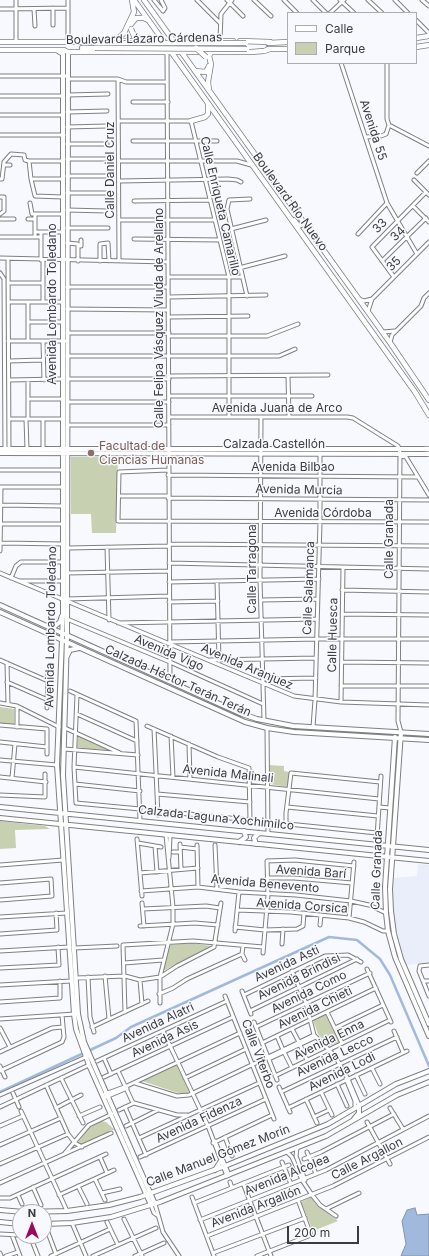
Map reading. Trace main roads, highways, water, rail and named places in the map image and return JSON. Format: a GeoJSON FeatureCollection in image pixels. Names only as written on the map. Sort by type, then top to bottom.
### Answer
{"type":"FeatureCollection","features":[{"type":"Feature","properties":{"kind":"highway","name":"Boulevard Río Nuevo"},"geometry":{"type":"LineString","coordinates":[[133,0],[164,41],[169,52],[415,392],[429,415]]}},
{"type":"Feature","properties":{"kind":"highway"},"geometry":{"type":"LineString","coordinates":[[116,41],[124,33],[134,12],[133,0]]}},
{"type":"Feature","properties":{"kind":"highway","name":"Boulevard Río Nuevo"},"geometry":{"type":"LineString","coordinates":[[144,0],[391,344],[429,400]]}},
{"type":"Feature","properties":{"kind":"highway"},"geometry":{"type":"LineString","coordinates":[[146,43],[134,36],[131,29],[132,20],[136,18],[144,18],[149,21]]}},
{"type":"Feature","properties":{"kind":"highway"},"geometry":{"type":"LineString","coordinates":[[417,38],[429,36]]}},
{"type":"Feature","properties":{"kind":"highway","name":"Boulevard Lázaro Cárdenas"},"geometry":{"type":"LineString","coordinates":[[0,42],[60,42],[95,45],[287,49]]}},
{"type":"Feature","properties":{"kind":"highway"},"geometry":{"type":"LineString","coordinates":[[60,42],[270,42]]}},
{"type":"Feature","properties":{"kind":"highway","name":"Boulevard Lázaro Cárdenas"},"geometry":{"type":"LineString","coordinates":[[0,50],[65,51],[95,45],[146,43],[287,42]]}},
{"type":"Feature","properties":{"kind":"highway"},"geometry":{"type":"LineString","coordinates":[[417,47],[429,45]]}},
{"type":"Feature","properties":{"kind":"highway"},"geometry":{"type":"LineString","coordinates":[[195,71],[202,73],[208,69],[209,64],[206,56],[196,48]]}},
{"type":"Feature","properties":{"kind":"highway"},"geometry":{"type":"LineString","coordinates":[[65,51],[251,52],[270,49]]}},
{"type":"Feature","properties":{"kind":"highway"},"geometry":{"type":"LineString","coordinates":[[209,91],[208,82],[211,64],[209,56],[211,52]]}},
{"type":"Feature","properties":{"kind":"highway"},"geometry":{"type":"LineString","coordinates":[[191,121],[206,117],[208,114],[208,105]]}},
{"type":"Feature","properties":{"kind":"highway"},"geometry":{"type":"LineString","coordinates":[[367,326],[376,334],[382,332]]}},
{"type":"Feature","properties":{"kind":"main road","name":"Avenida Lombardo Toledano"},"geometry":{"type":"LineString","coordinates":[[56,50],[63,54],[66,77]]}},
{"type":"Feature","properties":{"kind":"main road","name":"Avenida Lombardo Toledano"},"geometry":{"type":"LineString","coordinates":[[65,51],[66,77],[63,115],[67,144],[67,193],[63,214],[63,232],[67,287],[67,333],[62,379],[62,419],[68,500],[68,574],[66,600],[63,614],[63,634],[67,658],[63,776],[76,978],[76,1029],[117,1111],[148,1194]]}},
{"type":"Feature","properties":{"kind":"main road","name":"Avenida Lombardo Toledano"},"geometry":{"type":"LineString","coordinates":[[65,96],[67,127],[62,161],[62,197],[67,210],[67,243],[63,322],[67,356],[68,425],[63,470],[63,581],[66,600],[67,636],[65,641],[57,765],[71,981],[76,1014]]}},
{"type":"Feature","properties":{"kind":"main road"},"geometry":{"type":"LineString","coordinates":[[285,212],[292,216],[299,225],[304,224]]}},
{"type":"Feature","properties":{"kind":"main road","name":"Calzada Castellón"},"geometry":{"type":"LineString","coordinates":[[4,451],[43,449],[65,451]]}},
{"type":"Feature","properties":{"kind":"main road","name":"Calzada Castellón"},"geometry":{"type":"LineString","coordinates":[[4,451],[320,451],[400,453],[428,451]]}},
{"type":"Feature","properties":{"kind":"main road"},"geometry":{"type":"LineString","coordinates":[[63,487],[65,498],[68,500]]}},
{"type":"Feature","properties":{"kind":"main road"},"geometry":{"type":"LineString","coordinates":[[63,506],[65,507],[68,521]]}},
{"type":"Feature","properties":{"kind":"main road"},"geometry":{"type":"LineString","coordinates":[[63,535],[64,546],[68,548]]}},
{"type":"Feature","properties":{"kind":"main road","name":"Calzada Héctor Terán Terán"},"geometry":{"type":"LineString","coordinates":[[0,605],[242,714],[293,726],[429,734]]}},
{"type":"Feature","properties":{"kind":"main road","name":"Calzada Héctor Terán Terán"},"geometry":{"type":"LineString","coordinates":[[0,612],[226,714],[266,728],[294,732],[429,740]]}},
{"type":"Feature","properties":{"kind":"main road"},"geometry":{"type":"LineString","coordinates":[[50,628],[60,622],[63,614]]}},
{"type":"Feature","properties":{"kind":"main road"},"geometry":{"type":"LineString","coordinates":[[67,658],[70,650],[81,648]]}},
{"type":"Feature","properties":{"kind":"main road","name":"Calle Granada"},"geometry":{"type":"LineString","coordinates":[[395,732],[387,857],[386,913],[388,930],[395,957],[429,1036]]}},
{"type":"Feature","properties":{"kind":"main road","name":"Calle Granada"},"geometry":{"type":"LineString","coordinates":[[400,732],[390,900],[394,934],[401,960],[429,1024]]}},
{"type":"Feature","properties":{"kind":"main road"},"geometry":{"type":"LineString","coordinates":[[58,746],[64,749]]}},
{"type":"Feature","properties":{"kind":"main road"},"geometry":{"type":"LineString","coordinates":[[48,812],[56,808],[59,798]]}},
{"type":"Feature","properties":{"kind":"main road","name":"Calzada Laguna Xochimilco"},"geometry":{"type":"LineString","coordinates":[[2,808],[429,850]]}},
{"type":"Feature","properties":{"kind":"main road","name":"Calzada Laguna Xochimilco"},"geometry":{"type":"LineString","coordinates":[[0,818],[429,861]]}},
{"type":"Feature","properties":{"kind":"main road"},"geometry":{"type":"LineString","coordinates":[[67,838],[70,831],[80,826]]}},
{"type":"Feature","properties":{"kind":"main road"},"geometry":{"type":"LineString","coordinates":[[236,842],[243,840],[246,837],[244,831]]}},
{"type":"Feature","properties":{"kind":"main road"},"geometry":{"type":"LineString","coordinates":[[256,844],[254,838],[259,833]]}},
{"type":"Feature","properties":{"kind":"main road"},"geometry":{"type":"LineString","coordinates":[[67,914],[69,925],[73,927]]}},
{"type":"Feature","properties":{"kind":"main road"},"geometry":{"type":"LineString","coordinates":[[69,938],[72,941],[74,948]]}},
{"type":"Feature","properties":{"kind":"main road","name":"Avenida Lombardo Toledano"},"geometry":{"type":"LineString","coordinates":[[87,1053],[89,1065],[102,1097],[148,1194]]}},
{"type":"Feature","properties":{"kind":"main road","name":"Calle Manuel Gómez Morín"},"geometry":{"type":"LineString","coordinates":[[0,1211],[67,1211],[109,1205],[148,1194],[224,1167],[328,1124],[396,1084],[429,1071]]}},
{"type":"Feature","properties":{"kind":"main road","name":"Calle Manuel Gómez Morín"},"geometry":{"type":"LineString","coordinates":[[52,1224],[72,1223],[116,1215],[153,1205],[297,1148],[344,1126],[397,1095],[429,1082]]}},
{"type":"Feature","properties":{"kind":"main road"},"geometry":{"type":"LineString","coordinates":[[344,1126],[358,1115],[359,1105]]}},
{"type":"Feature","properties":{"kind":"main road"},"geometry":{"type":"LineString","coordinates":[[276,1146],[273,1153],[280,1155]]}},
{"type":"Feature","properties":{"kind":"main road"},"geometry":{"type":"LineString","coordinates":[[261,1162],[264,1156],[262,1151]]}},
{"type":"Feature","properties":{"kind":"main road"},"geometry":{"type":"LineString","coordinates":[[215,1170],[222,1161],[231,1163]]}},
{"type":"Feature","properties":{"kind":"main road"},"geometry":{"type":"LineString","coordinates":[[148,1194],[153,1205]]}},
{"type":"Feature","properties":{"kind":"main road"},"geometry":{"type":"LineString","coordinates":[[0,1222],[12,1223]]}},
{"type":"Feature","properties":{"kind":"water"},"geometry":{"type":"Polygon","coordinates":[[[415,1208],[417,1215],[429,1214],[429,1256],[401,1256],[406,1244],[402,1221],[407,1210],[415,1208]]]}},
{"type":"Feature","properties":{"kind":"waterway"},"geometry":{"type":"LineString","coordinates":[[0,1092],[116,1038],[131,1027],[329,937],[357,940],[380,959],[390,975],[429,1066]]}},
{"type":"Feature","properties":{"kind":"place","name":"Facultad de Ciencias Humanas"},"geometry":{"type":"Point","coordinates":[91,453]}}]}
